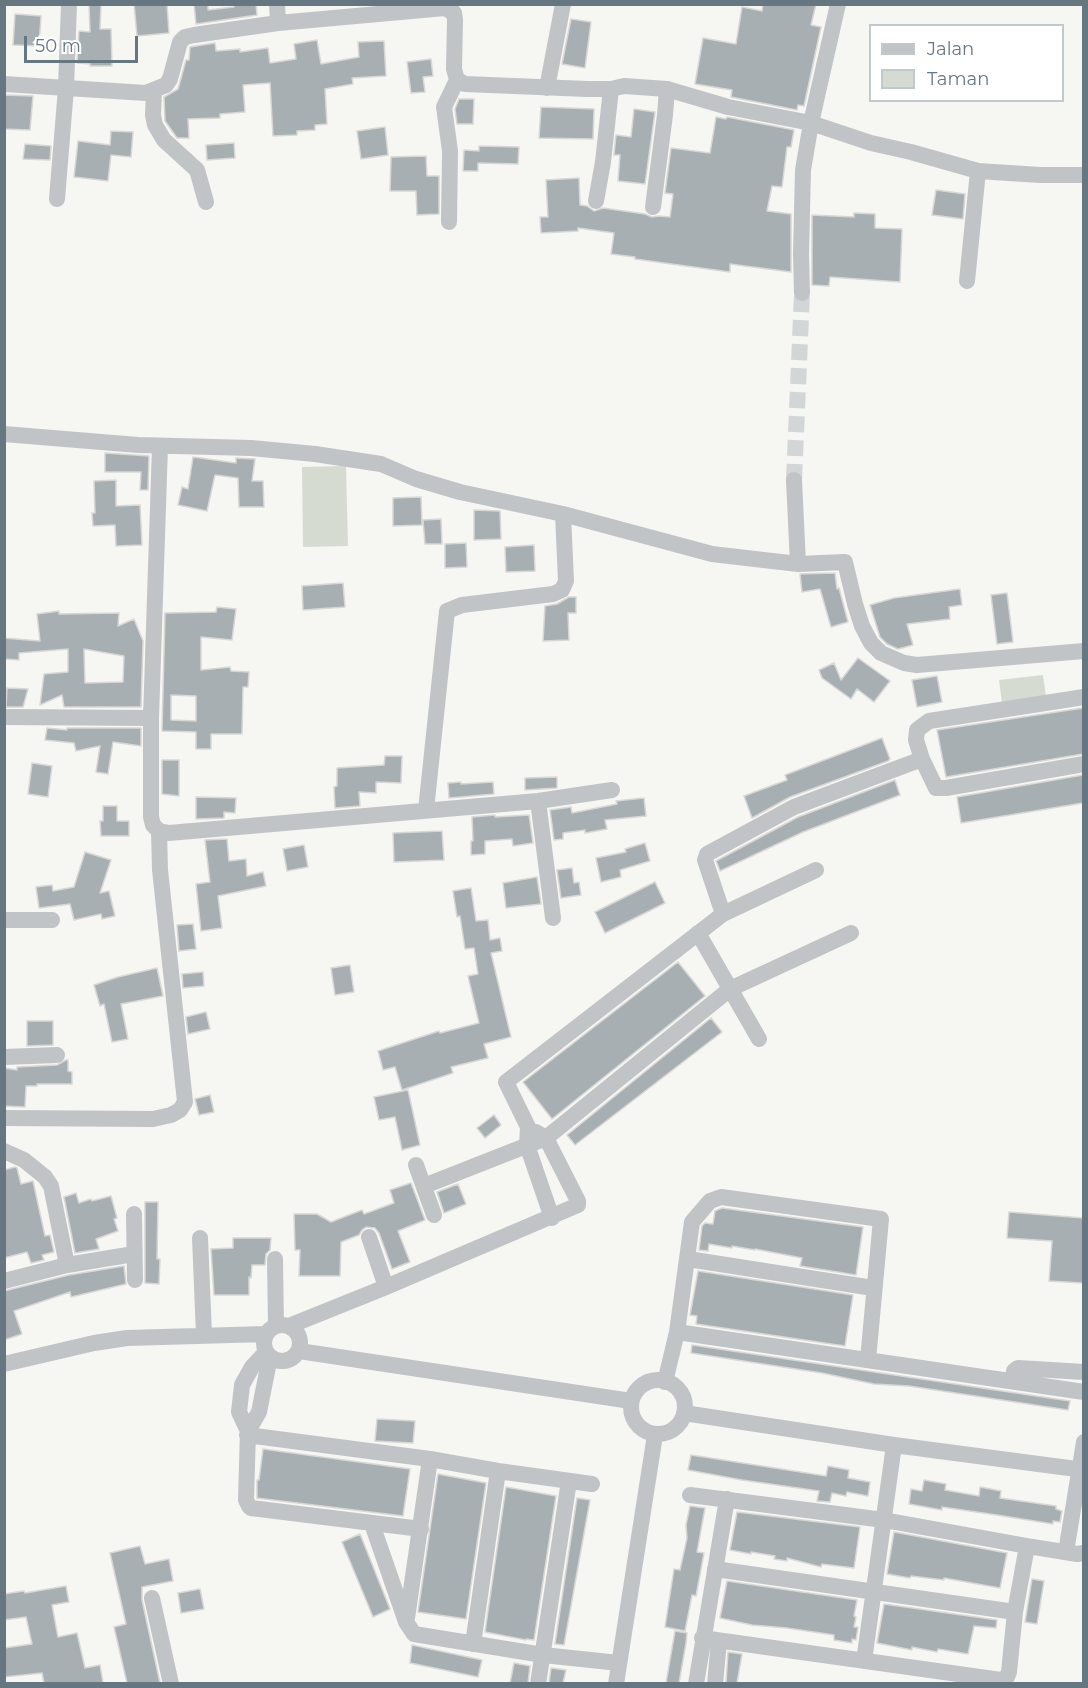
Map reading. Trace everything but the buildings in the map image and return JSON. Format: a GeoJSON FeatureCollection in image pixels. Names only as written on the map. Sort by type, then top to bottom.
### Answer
{"type":"FeatureCollection","features":[{"type":"Feature","properties":{"kind":"street"},"geometry":{"type":"LineString","coordinates":[[57,199],[66,88],[69,4]]}},
{"type":"Feature","properties":{"kind":"street"},"geometry":{"type":"LineString","coordinates":[[277,4],[278,23]]}},
{"type":"Feature","properties":{"kind":"street"},"geometry":{"type":"LineString","coordinates":[[547,88],[563,4]]}},
{"type":"Feature","properties":{"kind":"street"},"geometry":{"type":"LineString","coordinates":[[802,293],[803,170],[811,123],[838,4]]}},
{"type":"Feature","properties":{"kind":"street"},"geometry":{"type":"LineString","coordinates":[[4,84],[146,93],[166,85],[170,79],[180,42],[185,37],[278,23],[445,8],[454,13],[454,69],[457,80],[444,107],[450,151],[449,222]]}},
{"type":"Feature","properties":{"kind":"street"},"geometry":{"type":"LineString","coordinates":[[457,80],[477,86],[611,89],[624,86],[667,89],[728,107],[811,123],[871,144],[911,152],[978,171],[1083,175]]}},
{"type":"Feature","properties":{"kind":"street"},"geometry":{"type":"LineString","coordinates":[[596,201],[611,89]]}},
{"type":"Feature","properties":{"kind":"street"},"geometry":{"type":"LineString","coordinates":[[653,207],[667,89]]}},
{"type":"Feature","properties":{"kind":"street"},"geometry":{"type":"LineString","coordinates":[[154,90],[155,125],[164,140],[197,170],[206,202]]}},
{"type":"Feature","properties":{"kind":"street"},"geometry":{"type":"LineString","coordinates":[[967,281],[978,171]]}},
{"type":"Feature","properties":{"kind":"street"},"geometry":{"type":"LineString","coordinates":[[4,434],[160,446],[251,448],[315,454],[381,464],[416,479],[460,492],[563,514],[712,554],[798,564],[845,562],[862,626],[871,643],[881,653],[892,659],[916,664],[1083,651]]}},
{"type":"Feature","properties":{"kind":"street"},"geometry":{"type":"LineString","coordinates":[[160,446],[151,718],[151,817],[153,825],[159,831],[169,833],[538,801],[612,790]]}},
{"type":"Feature","properties":{"kind":"street"},"geometry":{"type":"LineString","coordinates":[[794,480],[798,564]]}},
{"type":"Feature","properties":{"kind":"street"},"geometry":{"type":"LineString","coordinates":[[426,810],[447,611],[462,605],[553,594],[562,590],[566,580],[563,514]]}},
{"type":"Feature","properties":{"kind":"street"},"geometry":{"type":"LineString","coordinates":[[1083,697],[929,721],[917,730],[916,740],[921,759],[936,788],[1083,765]]}},
{"type":"Feature","properties":{"kind":"street"},"geometry":{"type":"LineString","coordinates":[[4,717],[151,718]]}},
{"type":"Feature","properties":{"kind":"street"},"geometry":{"type":"LineString","coordinates":[[723,914],[705,860],[707,854],[794,807],[921,759]]}},
{"type":"Feature","properties":{"kind":"street"},"geometry":{"type":"LineString","coordinates":[[538,801],[554,918]]}},
{"type":"Feature","properties":{"kind":"street"},"geometry":{"type":"LineString","coordinates":[[4,1118],[153,1119],[171,1115],[180,1110],[185,1102],[160,870],[159,831]]}},
{"type":"Feature","properties":{"kind":"street"},"geometry":{"type":"LineString","coordinates":[[552,1218],[527,1145],[528,1127],[506,1082],[723,914],[816,870]]}},
{"type":"Feature","properties":{"kind":"street"},"geometry":{"type":"LineString","coordinates":[[4,920],[52,920]]}},
{"type":"Feature","properties":{"kind":"street"},"geometry":{"type":"LineString","coordinates":[[698,933],[759,1038]]}},
{"type":"Feature","properties":{"kind":"street"},"geometry":{"type":"LineString","coordinates":[[424,1186],[546,1138],[730,989],[851,933]]}},
{"type":"Feature","properties":{"kind":"street"},"geometry":{"type":"LineString","coordinates":[[4,1057],[57,1055]]}},
{"type":"Feature","properties":{"kind":"street"},"geometry":{"type":"LineString","coordinates":[[4,1364],[94,1343],[127,1338],[204,1335],[277,1328],[386,1287],[552,1218],[575,1207],[579,1201],[546,1138],[528,1127]]}},
{"type":"Feature","properties":{"kind":"street"},"geometry":{"type":"LineString","coordinates":[[4,1151],[24,1160],[51,1186],[67,1266]]}},
{"type":"Feature","properties":{"kind":"street"},"geometry":{"type":"LineString","coordinates":[[416,1165],[434,1215]]}},
{"type":"Feature","properties":{"kind":"street"},"geometry":{"type":"LineString","coordinates":[[665,1382],[677,1332],[692,1222],[710,1201],[721,1197],[881,1219],[868,1360]]}},
{"type":"Feature","properties":{"kind":"street"},"geometry":{"type":"LineString","coordinates":[[134,1214],[135,1280]]}},
{"type":"Feature","properties":{"kind":"street"},"geometry":{"type":"LineString","coordinates":[[369,1237],[386,1287]]}},
{"type":"Feature","properties":{"kind":"street"},"geometry":{"type":"LineString","coordinates":[[200,1238],[204,1335]]}},
{"type":"Feature","properties":{"kind":"street"},"geometry":{"type":"LineString","coordinates":[[4,1281],[67,1266],[134,1254]]}},
{"type":"Feature","properties":{"kind":"street"},"geometry":{"type":"LineString","coordinates":[[275,1258],[277,1328],[264,1340],[268,1355],[282,1362],[288,1361],[299,1350],[301,1340],[299,1334],[277,1328]]}},
{"type":"Feature","properties":{"kind":"street"},"geometry":{"type":"LineString","coordinates":[[688,1259],[873,1288]]}},
{"type":"Feature","properties":{"kind":"street"},"geometry":{"type":"LineString","coordinates":[[677,1332],[1083,1392]]}},
{"type":"Feature","properties":{"kind":"street"},"geometry":{"type":"LineString","coordinates":[[299,1350],[631,1401]]}},
{"type":"Feature","properties":{"kind":"street"},"geometry":{"type":"LineString","coordinates":[[268,1355],[252,1367],[242,1385],[239,1412],[248,1433],[246,1500],[251,1508],[421,1529]]}},
{"type":"Feature","properties":{"kind":"street"},"geometry":{"type":"LineString","coordinates":[[1013,1381],[1014,1371],[1018,1368],[1083,1372]]}},
{"type":"Feature","properties":{"kind":"street"},"geometry":{"type":"LineString","coordinates":[[665,1382],[680,1391],[684,1413],[681,1420],[670,1431],[655,1435],[635,1424],[630,1409],[631,1401],[634,1394],[645,1383],[665,1382]]}},
{"type":"Feature","properties":{"kind":"street"},"geometry":{"type":"LineString","coordinates":[[684,1413],[894,1445],[1081,1469]]}},
{"type":"Feature","properties":{"kind":"street"},"geometry":{"type":"LineString","coordinates":[[248,1433],[592,1484]]}},
{"type":"Feature","properties":{"kind":"street"},"geometry":{"type":"LineString","coordinates":[[616,1683],[655,1435]]}},
{"type":"Feature","properties":{"kind":"street"},"geometry":{"type":"LineString","coordinates":[[690,1495],[884,1520],[1077,1555],[1083,1442]]}},
{"type":"Feature","properties":{"kind":"street"},"geometry":{"type":"LineString","coordinates":[[864,1661],[894,1445]]}},
{"type":"Feature","properties":{"kind":"street"},"geometry":{"type":"LineString","coordinates":[[406,1622],[430,1459]]}},
{"type":"Feature","properties":{"kind":"street"},"geometry":{"type":"LineString","coordinates":[[473,1644],[498,1471]]}},
{"type":"Feature","properties":{"kind":"street"},"geometry":{"type":"LineString","coordinates":[[538,1683],[568,1481]]}},
{"type":"Feature","properties":{"kind":"street"},"geometry":{"type":"LineString","coordinates":[[696,1683],[727,1499]]}},
{"type":"Feature","properties":{"kind":"street"},"geometry":{"type":"LineString","coordinates":[[372,1524],[406,1622],[414,1634],[543,1655],[619,1663]]}},
{"type":"Feature","properties":{"kind":"street"},"geometry":{"type":"LineString","coordinates":[[702,1638],[1001,1680],[1007,1677],[1009,1672],[1015,1612],[1027,1546]]}},
{"type":"Feature","properties":{"kind":"street"},"geometry":{"type":"LineString","coordinates":[[715,1569],[1015,1612]]}},
{"type":"Feature","properties":{"kind":"street"},"geometry":{"type":"LineString","coordinates":[[152,1598],[171,1683]]}},
{"type":"Feature","properties":{"kind":"street"},"geometry":{"type":"LineString","coordinates":[[715,1683],[719,1641]]}},
{"type":"Feature","properties":{"kind":"green space"},"geometry":{"type":"Polygon","coordinates":[[[346,466],[348,546],[303,547],[302,467],[346,466]]]}},
{"type":"Feature","properties":{"kind":"green space"},"geometry":{"type":"Polygon","coordinates":[[[1043,675],[1046,697],[1002,703],[999,680],[1043,675]]]}},
{"type":"Feature","properties":{"kind":"tunnel"},"geometry":{"type":"LineString","coordinates":[[794,480],[802,293]]}}]}
